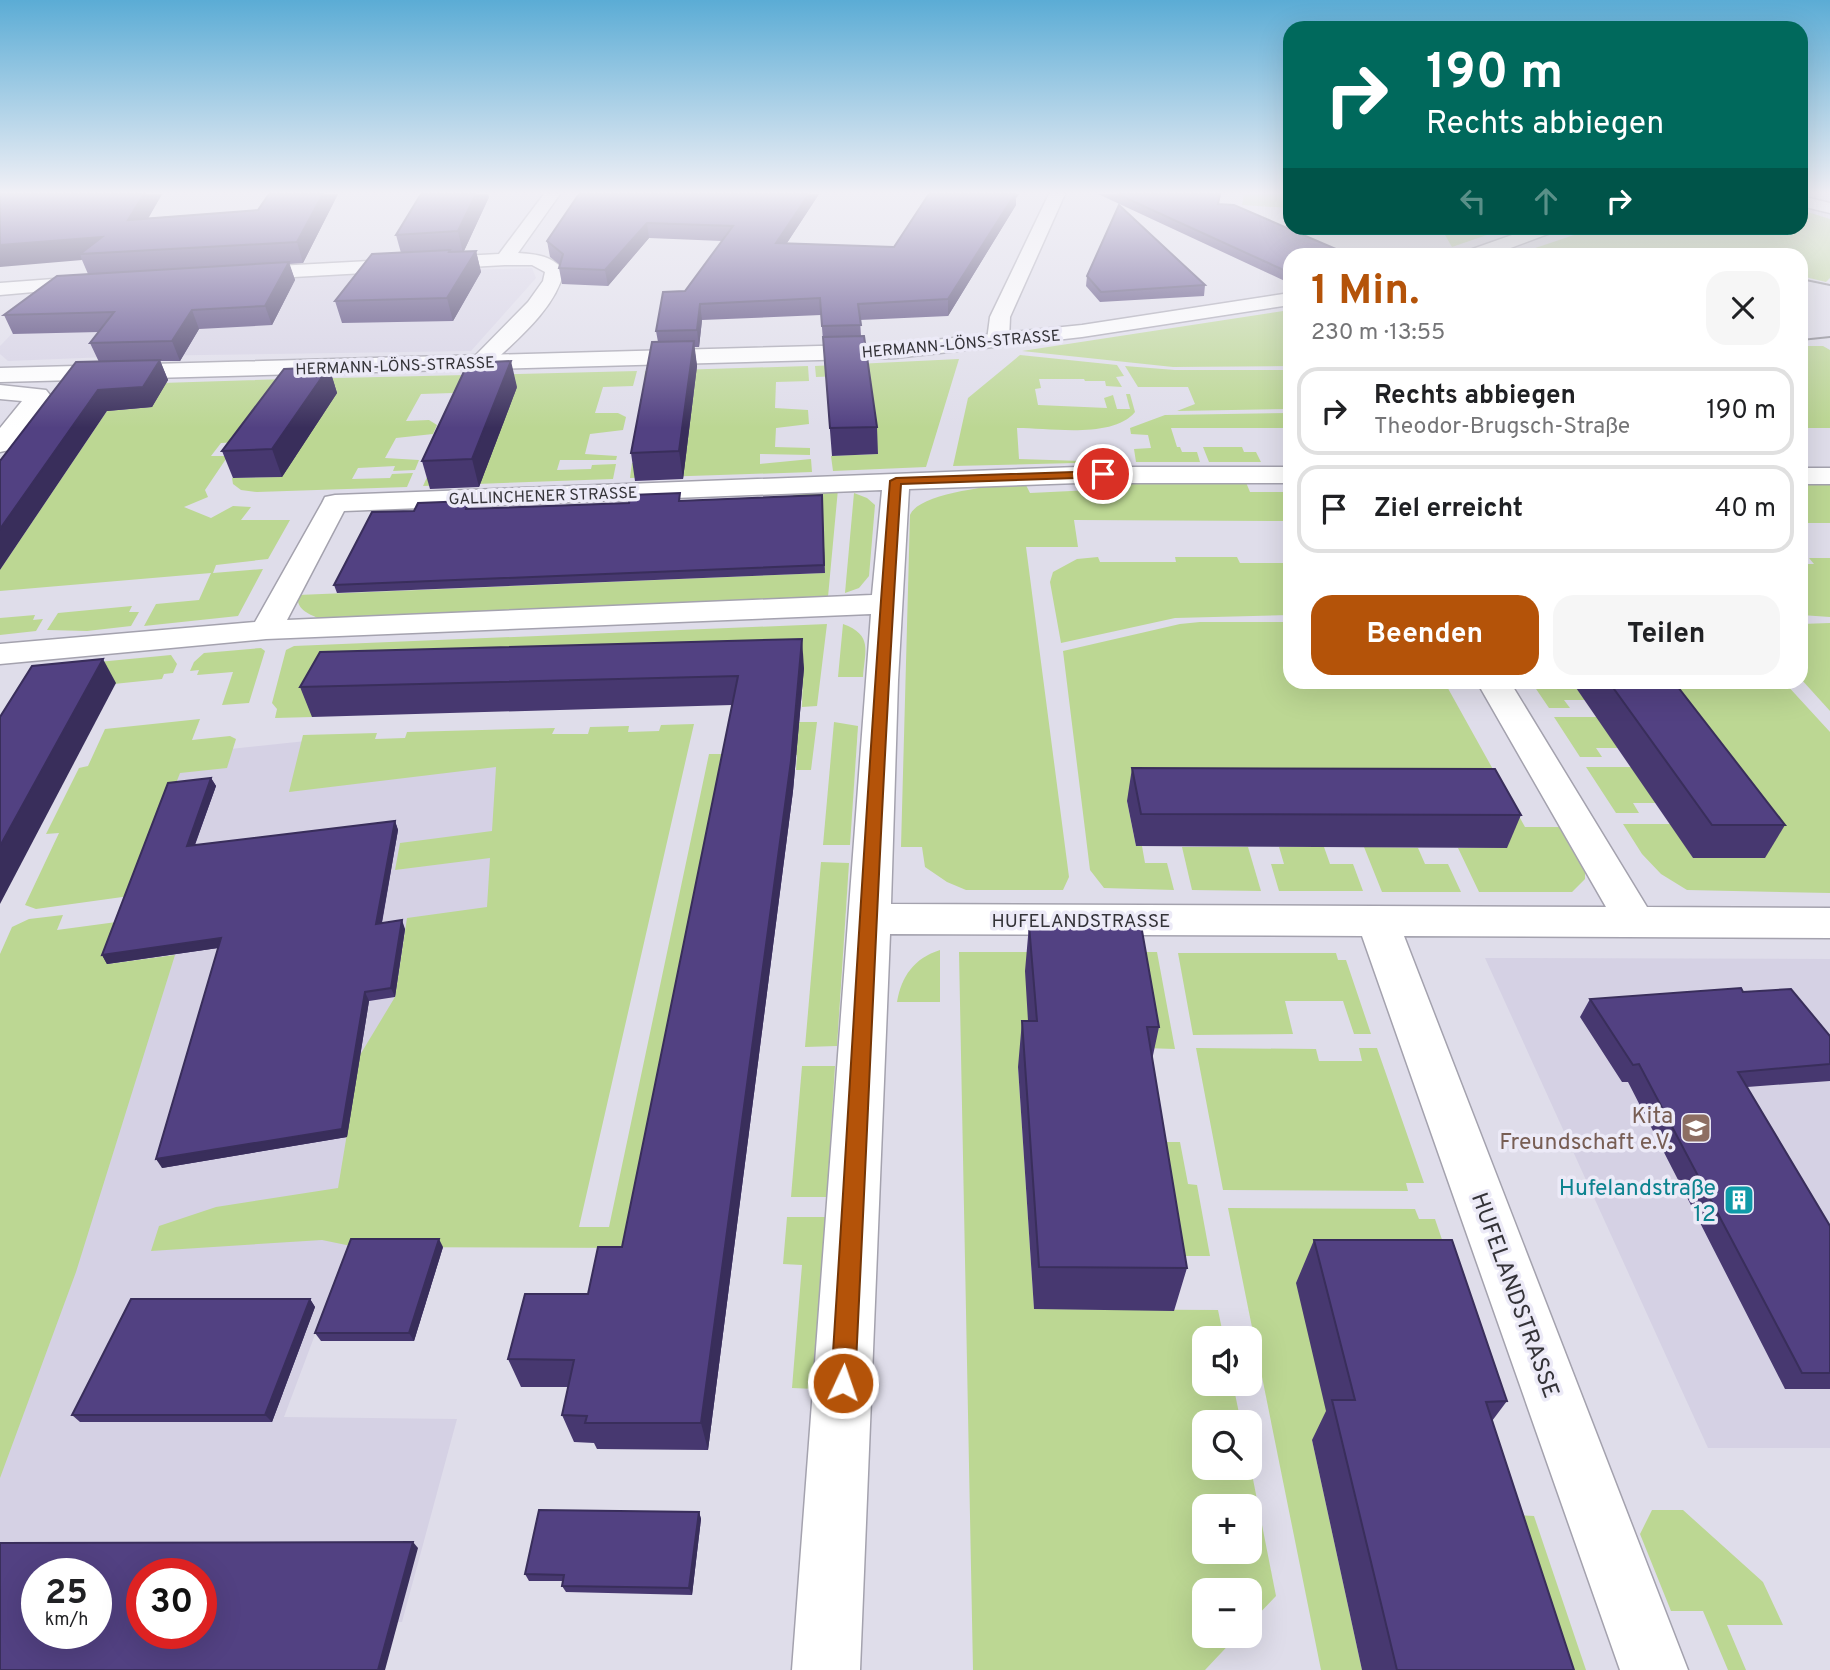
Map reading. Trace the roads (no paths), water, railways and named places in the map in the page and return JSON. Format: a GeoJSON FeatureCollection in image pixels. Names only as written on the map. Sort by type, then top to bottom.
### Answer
{"type":"FeatureCollection","features":[{"type":"Feature","properties":{"kind":"street"},"geometry":{"type":"LineString","coordinates":[[218,275],[273,272]]}},
{"type":"Feature","properties":{"kind":"street"},"geometry":{"type":"LineString","coordinates":[[479,363],[545,295],[555,272]]}},
{"type":"Feature","properties":{"kind":"street"},"geometry":{"type":"LineString","coordinates":[[998,340],[1000,317],[1021,272]]}},
{"type":"Feature","properties":{"kind":"street"},"geometry":{"type":"LineString","coordinates":[[0,289],[110,281]]}},
{"type":"Feature","properties":{"kind":"street"},"geometry":{"type":"LineString","coordinates":[[7,312],[30,287]]}},
{"type":"Feature","properties":{"kind":"street","name":"HERMANN-LÖNS-STRASSE"},"geometry":{"type":"LineString","coordinates":[[0,375],[830,354],[1082,331],[1283,300]]}},
{"type":"Feature","properties":{"kind":"street"},"geometry":{"type":"LineString","coordinates":[[0,393],[38,395],[0,445]]}},
{"type":"Feature","properties":{"kind":"street"},"geometry":{"type":"LineString","coordinates":[[826,1670],[886,604],[896,481],[1078,475],[1283,475]]}},
{"type":"Feature","properties":{"kind":"street"},"geometry":{"type":"LineString","coordinates":[[1808,476],[1830,476]]}},
{"type":"Feature","properties":{"kind":"street","name":"GALLINCHENER STRASSE"},"geometry":{"type":"LineString","coordinates":[[265,630],[335,503],[896,481]]}},
{"type":"Feature","properties":{"kind":"street"},"geometry":{"type":"LineString","coordinates":[[5,661],[265,630],[886,604]]}},
{"type":"Feature","properties":{"kind":"street"},"geometry":{"type":"LineString","coordinates":[[1497,689],[1635,922]]}},
{"type":"Feature","properties":{"kind":"street","name":"HUFELANDSTRASSE"},"geometry":{"type":"LineString","coordinates":[[870,919],[1830,923]]}},
{"type":"Feature","properties":{"kind":"street","name":"HUFELANDSTRASSE"},"geometry":{"type":"LineString","coordinates":[[1377,921],[1654,1670]]}},
{"type":"Feature","properties":{"kind":"tram line"},"geometry":{"type":"LineString","coordinates":[[1808,280],[1830,285]]}},
{"type":"Feature","properties":{"kind":"tram line"},"geometry":{"type":"LineString","coordinates":[[1808,339],[1830,337]]}},
{"type":"Feature","properties":{"kind":"place","name":"Kita Freundschaft e.V."},"geometry":{"type":"Point","coordinates":[1696,1128]}},
{"type":"Feature","properties":{"kind":"place","name":"Hufelandstraße 12"},"geometry":{"type":"Point","coordinates":[1739,1200]}}]}
